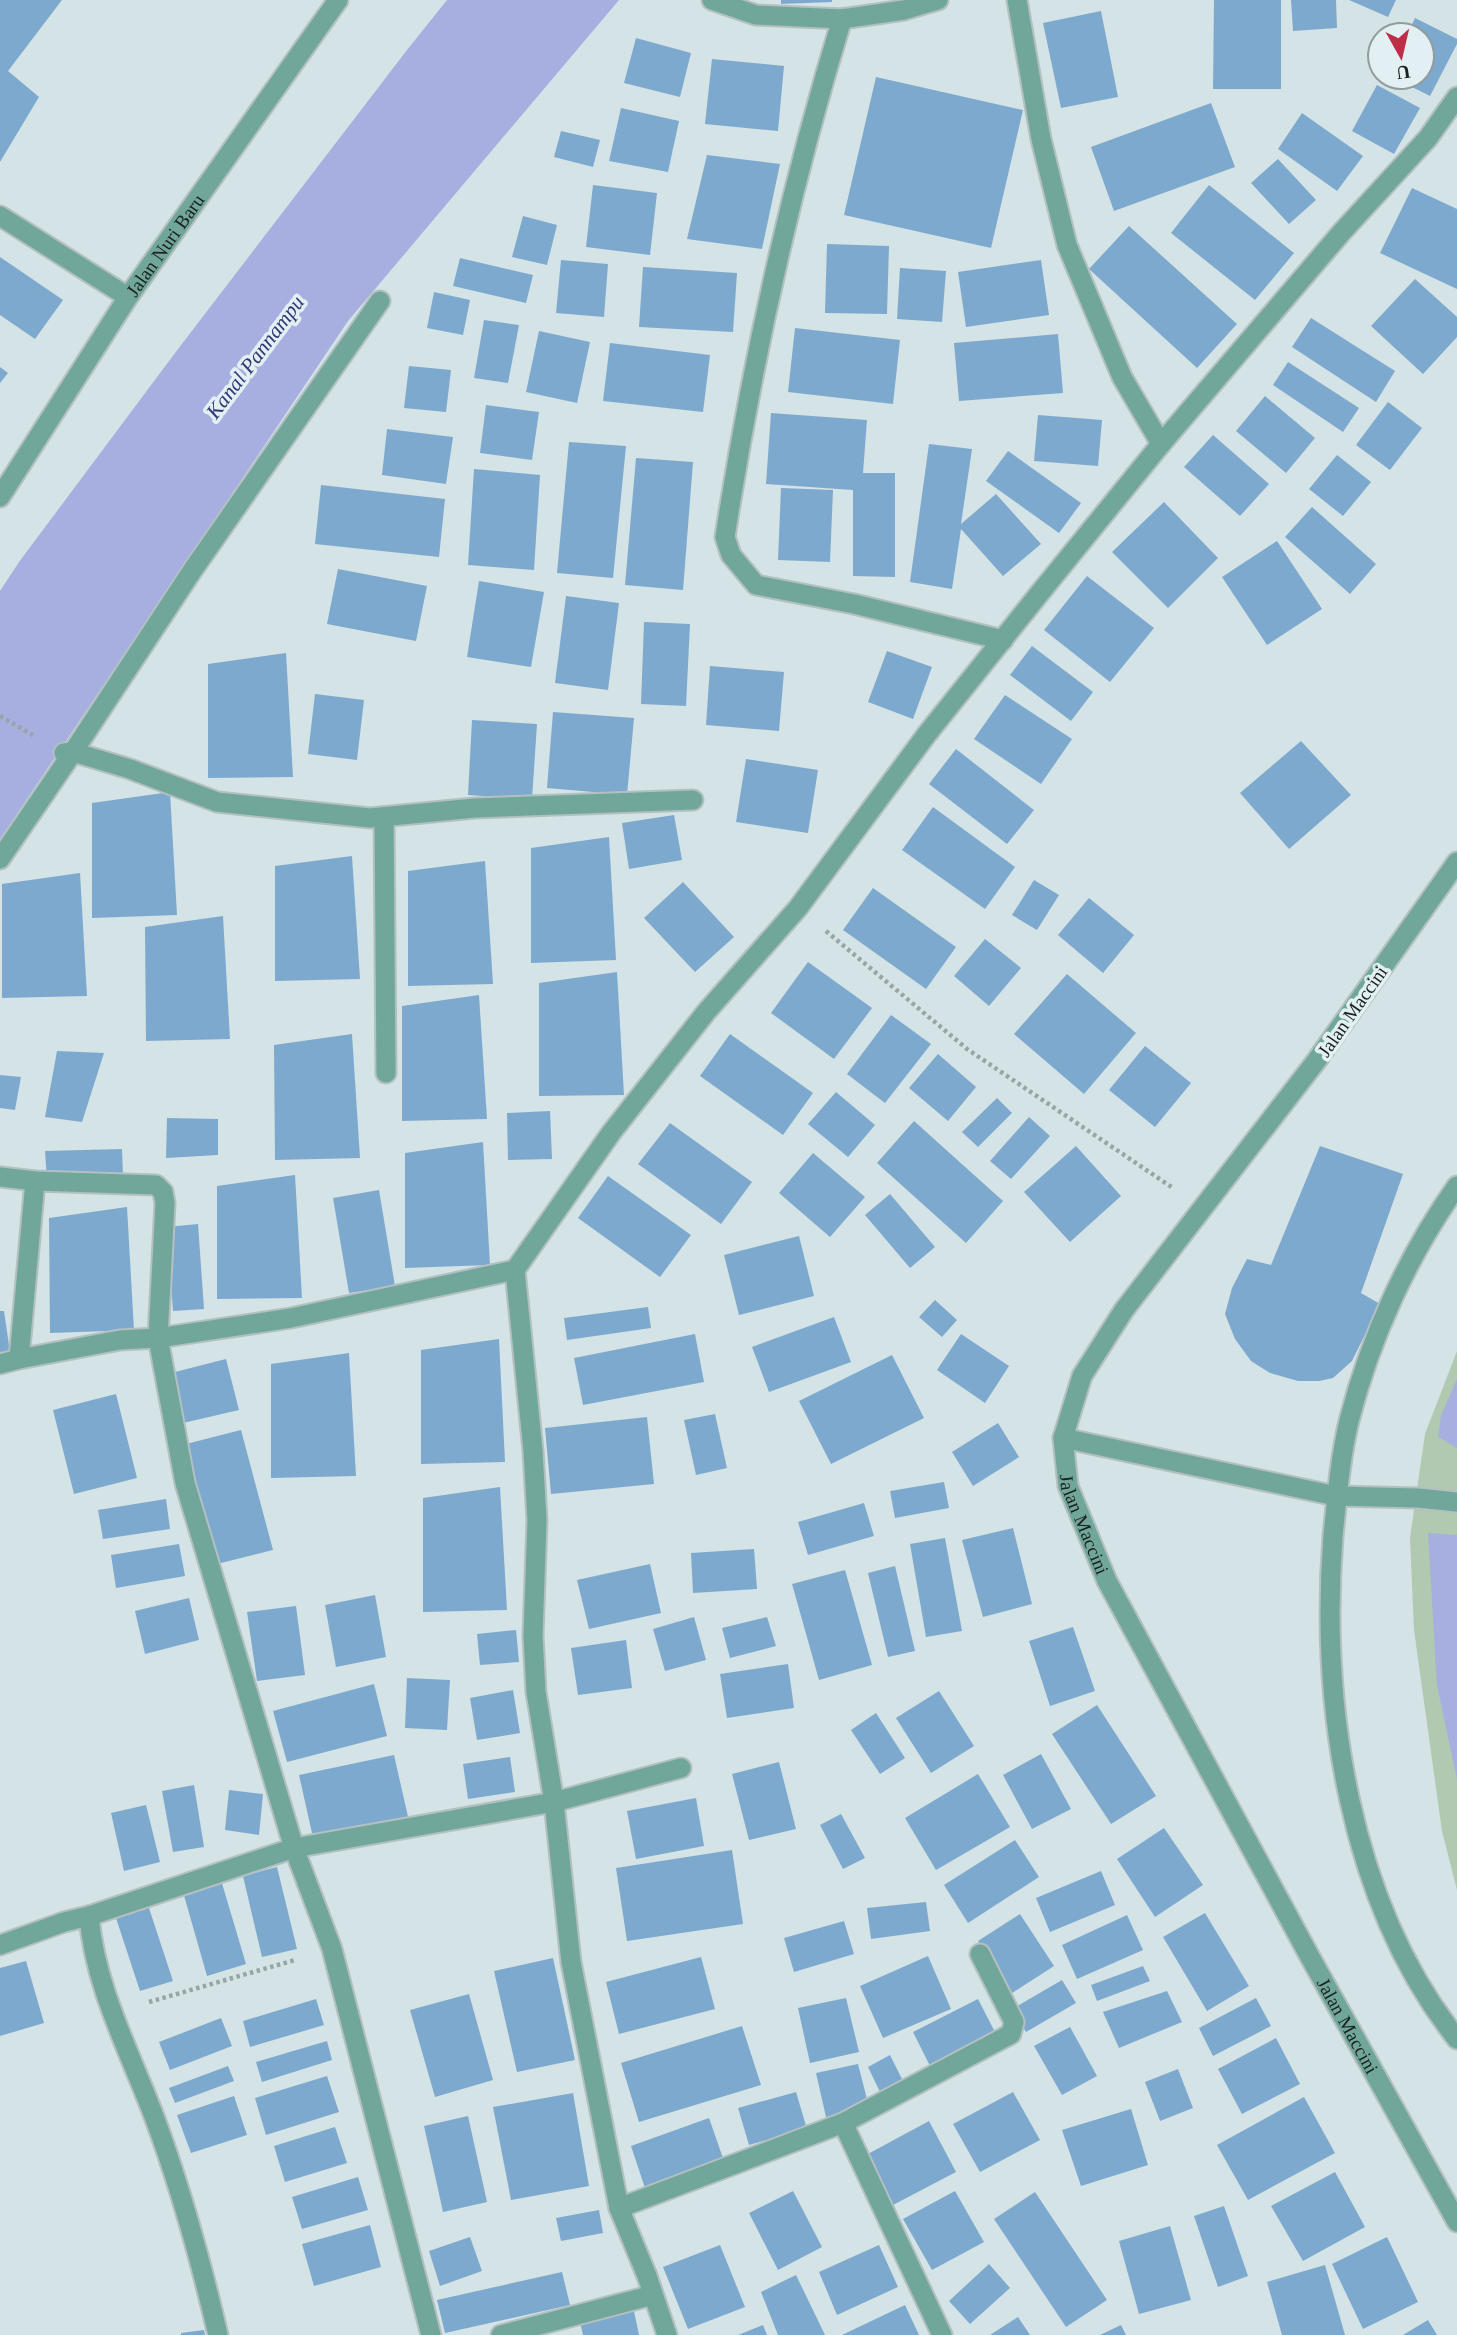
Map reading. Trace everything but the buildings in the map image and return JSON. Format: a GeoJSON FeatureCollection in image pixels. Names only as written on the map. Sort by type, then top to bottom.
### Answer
{"type":"FeatureCollection","features":[{"type":"Feature","properties":{"kind":"street","name":"Jalan Nuri Baru"},"geometry":{"type":"LineString","coordinates":[[0,497],[128,297],[338,0]]}},
{"type":"Feature","properties":{"kind":"street"},"geometry":{"type":"LineString","coordinates":[[712,0],[756,15],[842,19],[904,10],[938,0]]}},
{"type":"Feature","properties":{"kind":"street"},"geometry":{"type":"LineString","coordinates":[[1017,0],[1041,139],[1067,245],[1122,377],[1161,444]]}},
{"type":"Feature","properties":{"kind":"street"},"geometry":{"type":"LineString","coordinates":[[842,19],[802,155],[759,343],[743,421],[725,537],[731,555],[757,585],[854,604],[1003,640]]}},
{"type":"Feature","properties":{"kind":"street"},"geometry":{"type":"LineString","coordinates":[[667,2335],[619,2208],[571,1962],[554,1802],[536,1692],[533,1636],[537,1520],[515,1270],[611,1133],[707,1011],[799,908],[927,734],[1161,444],[1340,233],[1428,138],[1457,97]]}},
{"type":"Feature","properties":{"kind":"street"},"geometry":{"type":"LineString","coordinates":[[0,216],[128,297]]}},
{"type":"Feature","properties":{"kind":"street"},"geometry":{"type":"LineString","coordinates":[[0,859],[68,752],[380,301]]}},
{"type":"Feature","properties":{"kind":"street"},"geometry":{"type":"LineString","coordinates":[[68,752],[130,769],[217,802],[370,818],[475,808],[693,800]]}},
{"type":"Feature","properties":{"kind":"street"},"geometry":{"type":"LineString","coordinates":[[384,817],[386,1073]]}},
{"type":"Feature","properties":{"kind":"street","name":"Jalan Maccini"},"geometry":{"type":"LineString","coordinates":[[1457,862],[1317,1060],[1124,1310],[1082,1376],[1063,1438],[1068,1486],[1107,1581],[1457,2222]]}},
{"type":"Feature","properties":{"kind":"street"},"geometry":{"type":"LineString","coordinates":[[0,1177],[35,1181],[156,1185],[163,1192],[165,1203],[158,1338],[185,1483],[294,1848],[332,1950],[430,2335]]}},
{"type":"Feature","properties":{"kind":"street"},"geometry":{"type":"LineString","coordinates":[[35,1181],[9,1362],[120,1340],[158,1338],[290,1318],[515,1270]]}},
{"type":"Feature","properties":{"kind":"street"},"geometry":{"type":"LineString","coordinates":[[1457,1186],[1439,1211],[1411,1262],[1372,1350],[1350,1419],[1336,1496],[1331,1571],[1331,1657],[1342,1755],[1368,1866],[1389,1922],[1416,1979],[1457,2039]]}},
{"type":"Feature","properties":{"kind":"street"},"geometry":{"type":"LineString","coordinates":[[1063,1438],[1336,1496],[1419,1498],[1457,1502]]}},
{"type":"Feature","properties":{"kind":"street"},"geometry":{"type":"LineString","coordinates":[[0,1945],[294,1848],[554,1802],[681,1768]]}},
{"type":"Feature","properties":{"kind":"street"},"geometry":{"type":"LineString","coordinates":[[89,1916],[111,2013],[156,2121],[187,2218],[218,2335]]}},
{"type":"Feature","properties":{"kind":"street"},"geometry":{"type":"LineString","coordinates":[[619,2208],[843,2123],[1011,2034],[1014,2022],[980,1954]]}},
{"type":"Feature","properties":{"kind":"street"},"geometry":{"type":"LineString","coordinates":[[843,2123],[942,2335]]}},
{"type":"Feature","properties":{"kind":"street"},"geometry":{"type":"LineString","coordinates":[[501,2335],[653,2295]]}},
{"type":"Feature","properties":{"kind":"path"},"geometry":{"type":"LineString","coordinates":[[799,908],[967,1049],[1203,1208]]}},
{"type":"Feature","properties":{"kind":"path"},"geometry":{"type":"LineString","coordinates":[[111,2013],[332,1950]]}},
{"type":"Feature","properties":{"kind":"green space"},"geometry":{"type":"Polygon","coordinates":[[[1457,1351],[1457,1890],[1442,1831],[1414,1630],[1410,1538],[1425,1434],[1457,1351]]]}},
{"type":"Feature","properties":{"kind":"water","name":"Kanal Pannampu"},"geometry":{"type":"Polygon","coordinates":[[[447,0],[619,0],[348,321],[0,839],[0,591],[175,353],[447,0]]]}},
{"type":"Feature","properties":{"kind":"water"},"geometry":{"type":"Polygon","coordinates":[[[1457,1379],[1457,1448],[1438,1437],[1441,1416],[1457,1379]]]}},
{"type":"Feature","properties":{"kind":"water"},"geometry":{"type":"Polygon","coordinates":[[[1428,1533],[1457,1535],[1457,1779],[1437,1685],[1428,1533]]]}}]}
